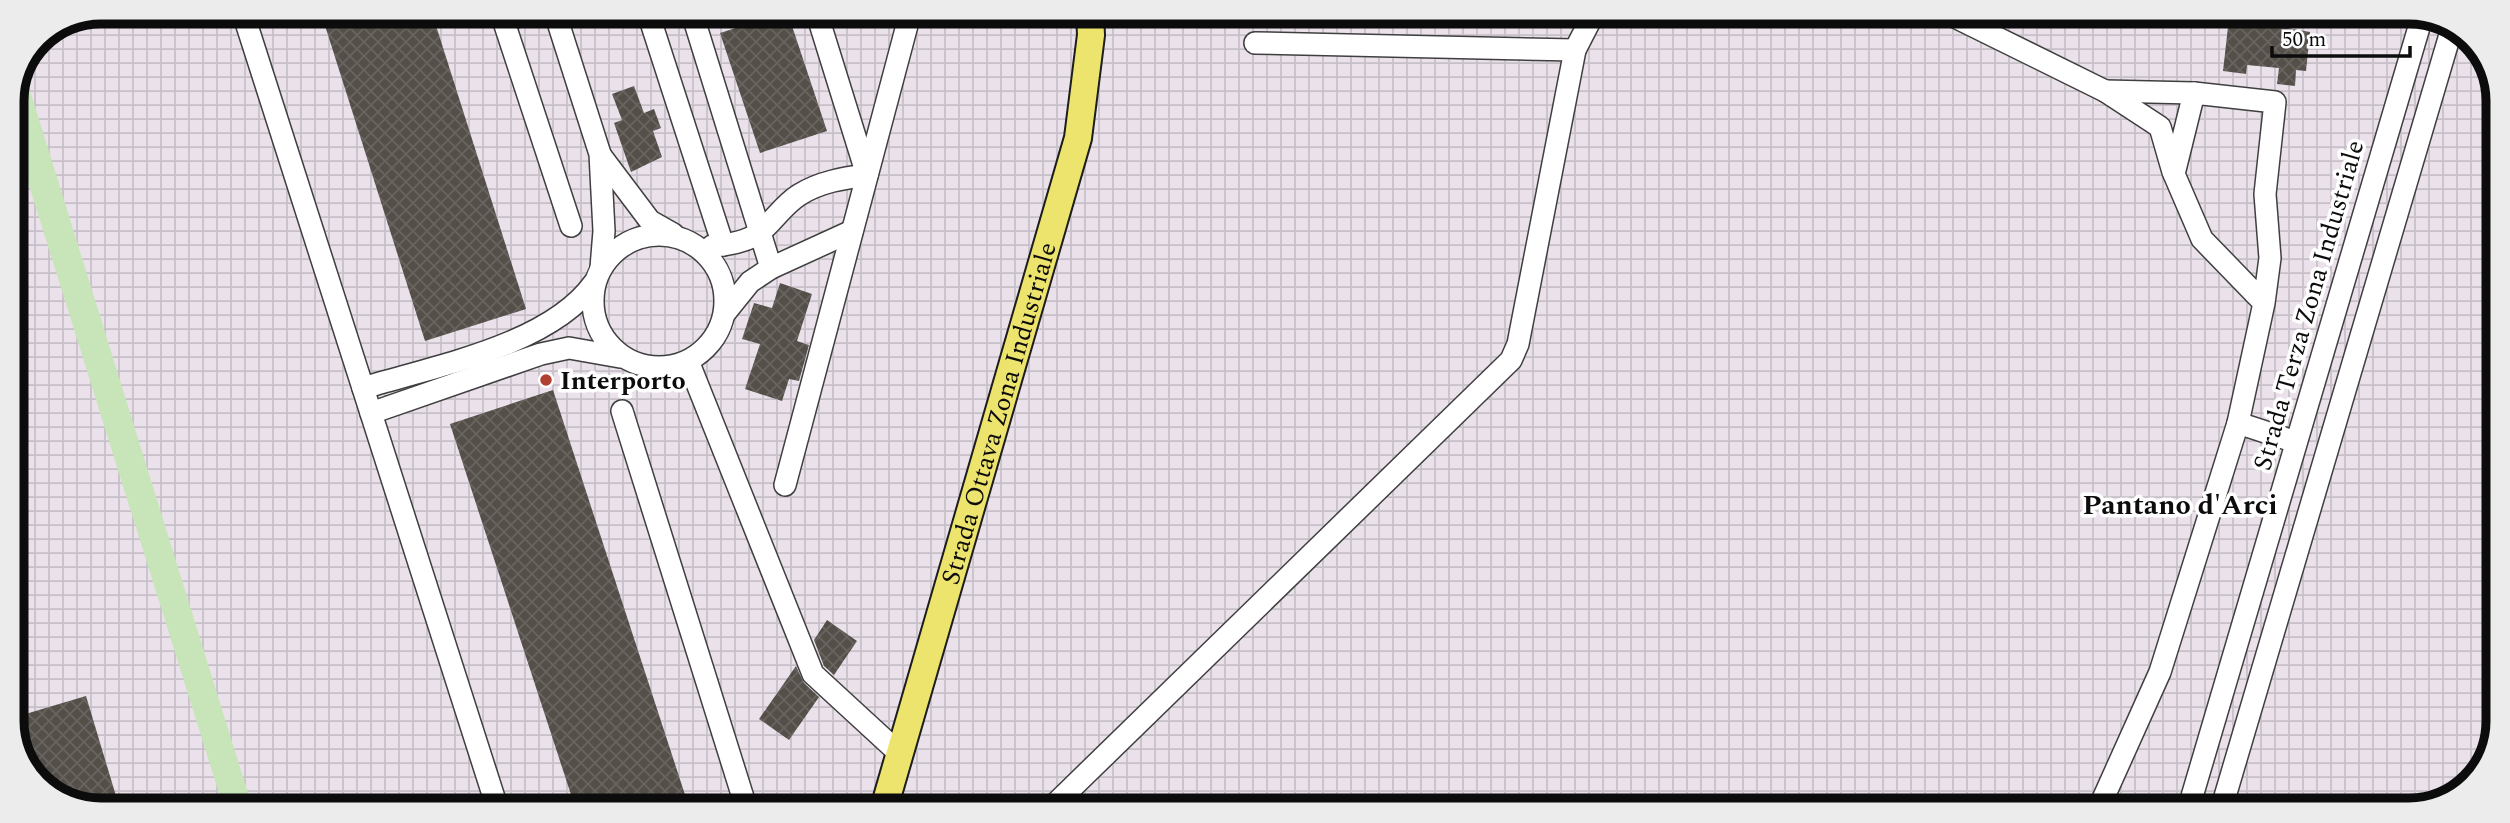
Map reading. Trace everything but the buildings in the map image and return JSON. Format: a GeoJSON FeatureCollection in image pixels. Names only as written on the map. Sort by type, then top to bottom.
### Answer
{"type":"FeatureCollection","features":[{"type":"Feature","properties":{"kind":"main road","name":"Strada Ottava Zona Industriale"},"geometry":{"type":"LineString","coordinates":[[887,798],[1078,138],[1090,24]]}},
{"type":"Feature","properties":{"kind":"street"},"geometry":{"type":"LineString","coordinates":[[247,24],[494,798]]}},
{"type":"Feature","properties":{"kind":"street"},"geometry":{"type":"LineString","coordinates":[[504,24],[571,226]]}},
{"type":"Feature","properties":{"kind":"street"},"geometry":{"type":"LineString","coordinates":[[559,24],[600,154],[604,231],[592,303],[596,324],[607,344],[624,358]]}},
{"type":"Feature","properties":{"kind":"street"},"geometry":{"type":"LineString","coordinates":[[652,24],[723,245]]}},
{"type":"Feature","properties":{"kind":"street"},"geometry":{"type":"LineString","coordinates":[[695,24],[771,268]]}},
{"type":"Feature","properties":{"kind":"street"},"geometry":{"type":"LineString","coordinates":[[820,24],[867,175]]}},
{"type":"Feature","properties":{"kind":"street"},"geometry":{"type":"LineString","coordinates":[[785,485],[907,24]]}},
{"type":"Feature","properties":{"kind":"street"},"geometry":{"type":"LineString","coordinates":[[1061,798],[1511,360],[1518,344],[1575,50],[1588,24]]}},
{"type":"Feature","properties":{"kind":"street"},"geometry":{"type":"LineString","coordinates":[[1969,24],[2105,91],[2160,127],[2174,174],[2202,239],[2264,303]]}},
{"type":"Feature","properties":{"kind":"street","name":"Strada Terza Zona Industriale"},"geometry":{"type":"LineString","coordinates":[[2192,798],[2420,25]]}},
{"type":"Feature","properties":{"kind":"street"},"geometry":{"type":"LineString","coordinates":[[2225,798],[2449,37]]}},
{"type":"Feature","properties":{"kind":"street"},"geometry":{"type":"LineString","coordinates":[[1255,43],[1575,50]]}},
{"type":"Feature","properties":{"kind":"street"},"geometry":{"type":"LineString","coordinates":[[2103,798],[2161,672],[2238,423],[2264,303],[2270,258],[2265,194],[2275,102],[2194,93],[2105,91]]}},
{"type":"Feature","properties":{"kind":"street"},"geometry":{"type":"LineString","coordinates":[[2174,174],[2194,93]]}},
{"type":"Feature","properties":{"kind":"street"},"geometry":{"type":"LineString","coordinates":[[371,413],[541,354],[569,348],[624,358],[655,367],[688,361],[705,349],[718,332],[724,313],[725,294],[720,275],[710,259],[687,241],[650,221],[600,154]]}},
{"type":"Feature","properties":{"kind":"street"},"geometry":{"type":"LineString","coordinates":[[363,388],[532,333],[580,302],[625,243],[659,234],[687,241],[723,245],[759,233],[776,213],[800,194],[839,179],[867,175]]}},
{"type":"Feature","properties":{"kind":"street"},"geometry":{"type":"LineString","coordinates":[[724,313],[750,282],[771,268],[852,231]]}},
{"type":"Feature","properties":{"kind":"street"},"geometry":{"type":"LineString","coordinates":[[688,361],[813,674],[900,754]]}},
{"type":"Feature","properties":{"kind":"street"},"geometry":{"type":"LineString","coordinates":[[2306,408],[2337,418]]}},
{"type":"Feature","properties":{"kind":"street"},"geometry":{"type":"LineString","coordinates":[[622,411],[743,798]]}},
{"type":"Feature","properties":{"kind":"street"},"geometry":{"type":"LineString","coordinates":[[2238,423],[2296,442]]}},
{"type":"Feature","properties":{"kind":"shaded area"},"geometry":{"type":"Polygon","coordinates":[[[2408,24],[2428,27],[2451,38],[2470,55],[2481,77],[2485,97],[2486,721],[2480,751],[2455,783],[2433,794],[2408,798],[82,796],[59,785],[40,768],[32,755],[25,726],[24,102],[30,72],[47,47],[72,30],[87,26],[2408,24]]]}},
{"type":"Feature","properties":{"kind":"green space"},"geometry":{"type":"Polygon","coordinates":[[[27,82],[250,798],[220,798],[24,170],[24,102],[27,82]]]}},
{"type":"Feature","properties":{"kind":"place","name":"Interporto"},"geometry":{"type":"Point","coordinates":[546,380]}},
{"type":"Feature","properties":{"kind":"district","name":"Pantano d'Arci"},"geometry":{"type":"Point","coordinates":[2180,504]}}]}
